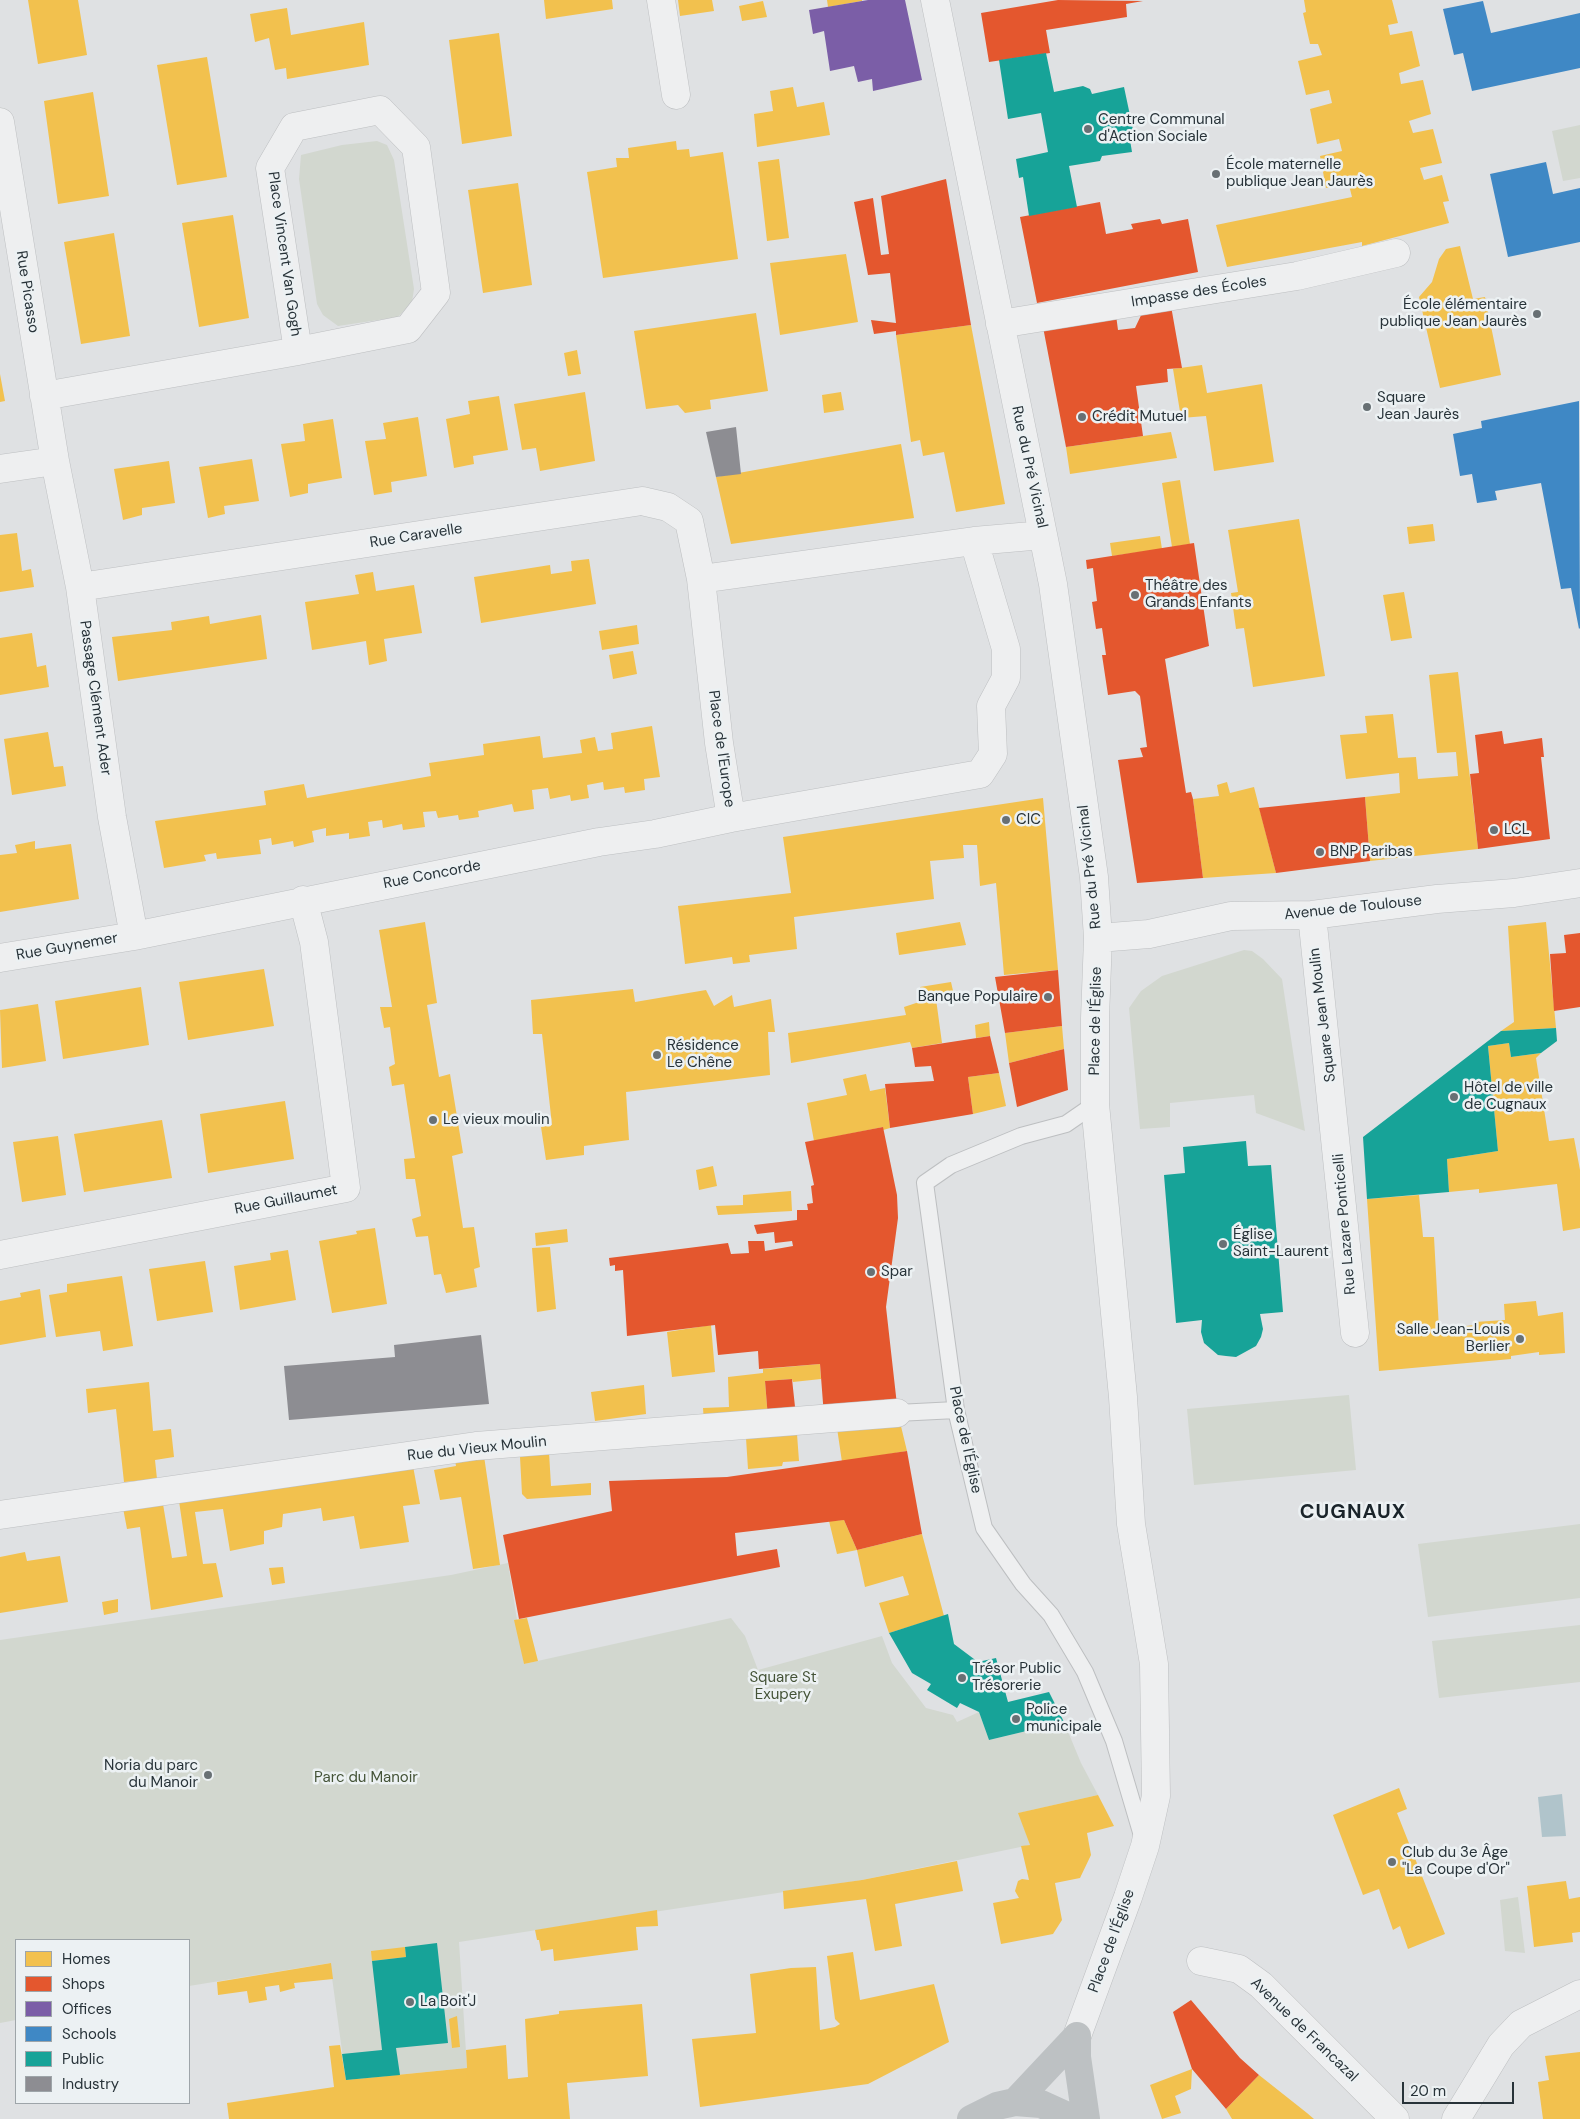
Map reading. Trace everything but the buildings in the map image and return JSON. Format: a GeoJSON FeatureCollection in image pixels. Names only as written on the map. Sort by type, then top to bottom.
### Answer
{"type":"FeatureCollection","features":[{"type":"Feature","properties":{"kind":"main road","name":"Place de l'Église"},"geometry":{"type":"LineString","coordinates":[[1015,2102],[1077,2036]]}},
{"type":"Feature","properties":{"kind":"main road","name":"Place de l'Église"},"geometry":{"type":"LineString","coordinates":[[1077,2036],[1077,2057],[1086,2119]]}},
{"type":"Feature","properties":{"kind":"main road"},"geometry":{"type":"LineString","coordinates":[[971,2119],[997,2106],[1015,2102],[1041,2104],[1074,2119]]}},
{"type":"Feature","properties":{"kind":"street"},"geometry":{"type":"LineString","coordinates":[[661,0],[676,95]]}},
{"type":"Feature","properties":{"kind":"street","name":"Rue du Pré Vicinal"},"geometry":{"type":"LineString","coordinates":[[935,0],[1044,535],[1094,877],[1098,938]]}},
{"type":"Feature","properties":{"kind":"street","name":"Place Vincent Van Gogh"},"geometry":{"type":"LineString","coordinates":[[44,396],[298,351],[408,329],[436,293],[416,147],[380,110],[294,127],[270,168],[298,351]]}},
{"type":"Feature","properties":{"kind":"street","name":"Rue Picasso"},"geometry":{"type":"LineString","coordinates":[[1,138],[54,461]]}},
{"type":"Feature","properties":{"kind":"street","name":"Impasse des Écoles"},"geometry":{"type":"LineString","coordinates":[[1000,324],[1296,276],[1396,253]]}},
{"type":"Feature","properties":{"kind":"street"},"geometry":{"type":"LineString","coordinates":[[0,469],[54,461]]}},
{"type":"Feature","properties":{"kind":"street","name":"Passage Clément Ader"},"geometry":{"type":"LineString","coordinates":[[54,461],[80,588],[112,816],[134,936]]}},
{"type":"Feature","properties":{"kind":"street","name":"Rue Caravelle"},"geometry":{"type":"LineString","coordinates":[[80,588],[642,501],[668,507],[689,521],[701,579]]}},
{"type":"Feature","properties":{"kind":"street"},"geometry":{"type":"LineString","coordinates":[[701,579],[974,540],[1044,535]]}},
{"type":"Feature","properties":{"kind":"street","name":"Place de l'Europe"},"geometry":{"type":"LineString","coordinates":[[701,579],[719,743],[731,818],[980,774],[993,754],[991,706],[1006,678],[1006,649],[974,540]]}},
{"type":"Feature","properties":{"kind":"street","name":"Rue Concorde"},"geometry":{"type":"LineString","coordinates":[[134,936],[304,900],[731,818]]}},
{"type":"Feature","properties":{"kind":"street","name":"Avenue de Toulouse"},"geometry":{"type":"LineString","coordinates":[[1098,938],[1149,934],[1231,916],[1312,915],[1437,899],[1514,893],[1580,883]]}},
{"type":"Feature","properties":{"kind":"street","name":"Rue Guillaumet"},"geometry":{"type":"LineString","coordinates":[[0,1255],[346,1188],[314,942],[304,900]]}},
{"type":"Feature","properties":{"kind":"street","name":"Square Jean Moulin"},"geometry":{"type":"LineString","coordinates":[[1312,915],[1334,1115]]}},
{"type":"Feature","properties":{"kind":"street","name":"Rue Guynemer"},"geometry":{"type":"LineString","coordinates":[[0,958],[134,936]]}},
{"type":"Feature","properties":{"kind":"street","name":"Place de l'Église"},"geometry":{"type":"LineString","coordinates":[[1077,2036],[1145,1846],[1156,1796],[1154,1664],[1131,1524],[1123,1397],[1096,1104],[1095,1018],[1098,938]]}},
{"type":"Feature","properties":{"kind":"street","name":"Rue Lazare Ponticelli"},"geometry":{"type":"LineString","coordinates":[[1334,1115],[1356,1332]]}},
{"type":"Feature","properties":{"kind":"street","name":"Rue du Vieux Moulin"},"geometry":{"type":"LineString","coordinates":[[0,1515],[476,1446],[897,1413]]}},
{"type":"Feature","properties":{"kind":"street","name":"Avenue de Francazal"},"geometry":{"type":"LineString","coordinates":[[1201,1961],[1238,1969],[1261,1985],[1394,2119]]}},
{"type":"Feature","properties":{"kind":"street"},"geometry":{"type":"LineString","coordinates":[[1456,2119],[1501,2045],[1521,2024],[1580,1994]]}},
{"type":"Feature","properties":{"kind":"lane","name":"Place de l'Église"},"geometry":{"type":"LineString","coordinates":[[1096,1104],[1066,1124],[1021,1136],[951,1165],[925,1183],[956,1410],[984,1528],[1023,1584],[1050,1615],[1085,1672],[1114,1742],[1145,1846]]}},
{"type":"Feature","properties":{"kind":"lane","name":"Rue du Vieux Moulin"},"geometry":{"type":"LineString","coordinates":[[897,1413],[956,1410]]}},
{"type":"Feature","properties":{"kind":"green space"},"geometry":{"type":"Polygon","coordinates":[[[1580,125],[1580,178],[1563,181],[1552,131],[1580,125]]]}},
{"type":"Feature","properties":{"kind":"green space"},"geometry":{"type":"Polygon","coordinates":[[[377,141],[387,145],[394,160],[414,289],[412,302],[398,317],[338,326],[323,315],[317,304],[299,179],[301,155],[342,145],[377,141]]]}},
{"type":"Feature","properties":{"kind":"green space"},"geometry":{"type":"Polygon","coordinates":[[[1244,950],[1252,951],[1263,959],[1282,979],[1305,1131],[1256,1113],[1254,1095],[1170,1103],[1170,1127],[1140,1129],[1129,1008],[1141,991],[1162,976],[1244,950]]]}},
{"type":"Feature","properties":{"kind":"green space"},"geometry":{"type":"Polygon","coordinates":[[[1349,1395],[1356,1470],[1194,1485],[1187,1409],[1349,1395]]]}},
{"type":"Feature","properties":{"kind":"green space"},"geometry":{"type":"Polygon","coordinates":[[[1580,1524],[1580,1598],[1428,1617],[1418,1544],[1580,1524]]]}},
{"type":"Feature","properties":{"kind":"green space","name":"Parc du Manoir"},"geometry":{"type":"Polygon","coordinates":[[[508,1563],[524,1664],[731,1618],[745,1636],[758,1670],[882,1636],[892,1663],[926,1708],[953,1715],[957,1722],[979,1712],[989,1740],[1064,1722],[1081,1763],[1098,1795],[1019,1813],[1030,1845],[862,1880],[459,1942],[467,2068],[346,2080],[330,1963],[190,1986],[190,1939],[15,1939],[15,2020],[0,2023],[0,1640],[451,1575],[508,1563]]]}},
{"type":"Feature","properties":{"kind":"green space"},"geometry":{"type":"Polygon","coordinates":[[[1580,1625],[1580,1682],[1439,1698],[1432,1641],[1580,1625]]]}},
{"type":"Feature","properties":{"kind":"green space"},"geometry":{"type":"Polygon","coordinates":[[[1518,1897],[1525,1953],[1505,1951],[1500,1900],[1518,1897]]]}},
{"type":"Feature","properties":{"kind":"shaded area"},"geometry":{"type":"Polygon","coordinates":[[[1562,1794],[1566,1836],[1542,1837],[1538,1797],[1562,1794]]]}},
{"type":"Feature","properties":{"kind":"place","name":"Centre Communal d'Action Sociale"},"geometry":{"type":"Point","coordinates":[1088,129]}},
{"type":"Feature","properties":{"kind":"place","name":"École maternelle publique Jean Jaurès"},"geometry":{"type":"Point","coordinates":[1216,174]}},
{"type":"Feature","properties":{"kind":"place","name":"École élémentaire publique Jean Jaurès"},"geometry":{"type":"Point","coordinates":[1537,314]}},
{"type":"Feature","properties":{"kind":"place","name":"Square Jean Jaurès"},"geometry":{"type":"Point","coordinates":[1367,407]}},
{"type":"Feature","properties":{"kind":"place","name":"Crédit Mutuel"},"geometry":{"type":"Point","coordinates":[1082,417]}},
{"type":"Feature","properties":{"kind":"place","name":"Théâtre des Grands Enfants"},"geometry":{"type":"Point","coordinates":[1135,595]}},
{"type":"Feature","properties":{"kind":"place","name":"CIC"},"geometry":{"type":"Point","coordinates":[1006,820]}},
{"type":"Feature","properties":{"kind":"place","name":"LCL"},"geometry":{"type":"Point","coordinates":[1494,830]}},
{"type":"Feature","properties":{"kind":"place","name":"BNP Paribas"},"geometry":{"type":"Point","coordinates":[1320,852]}},
{"type":"Feature","properties":{"kind":"place","name":"Banque Populaire"},"geometry":{"type":"Point","coordinates":[1048,997]}},
{"type":"Feature","properties":{"kind":"place","name":"Résidence Le Chêne"},"geometry":{"type":"Point","coordinates":[657,1055]}},
{"type":"Feature","properties":{"kind":"place","name":"Hôtel de ville de Cugnaux"},"geometry":{"type":"Point","coordinates":[1454,1097]}},
{"type":"Feature","properties":{"kind":"place","name":"Le vieux moulin"},"geometry":{"type":"Point","coordinates":[433,1120]}},
{"type":"Feature","properties":{"kind":"place","name":"Église Saint-Laurent"},"geometry":{"type":"Point","coordinates":[1223,1244]}},
{"type":"Feature","properties":{"kind":"place","name":"Spar"},"geometry":{"type":"Point","coordinates":[871,1272]}},
{"type":"Feature","properties":{"kind":"place","name":"Salle Jean-Louis Berlier"},"geometry":{"type":"Point","coordinates":[1520,1339]}},
{"type":"Feature","properties":{"kind":"place","name":"Trésor Public Trésorerie"},"geometry":{"type":"Point","coordinates":[962,1678]}},
{"type":"Feature","properties":{"kind":"place","name":"Police municipale"},"geometry":{"type":"Point","coordinates":[1016,1719]}},
{"type":"Feature","properties":{"kind":"place","name":"Noria du parc du Manoir"},"geometry":{"type":"Point","coordinates":[208,1775]}},
{"type":"Feature","properties":{"kind":"place","name":"Club du 3e Âge \"La Coupe d'Or\""},"geometry":{"type":"Point","coordinates":[1392,1862]}},
{"type":"Feature","properties":{"kind":"place","name":"La Boit'J"},"geometry":{"type":"Point","coordinates":[410,2002]}},
{"type":"Feature","properties":{"kind":"district","name":"CUGNAUX"},"geometry":{"type":"Point","coordinates":[1353,1513]}},
{"type":"Feature","properties":{"kind":"park label","name":"Square St Exupery"},"geometry":{"type":"Point","coordinates":[783,1686]}}]}
